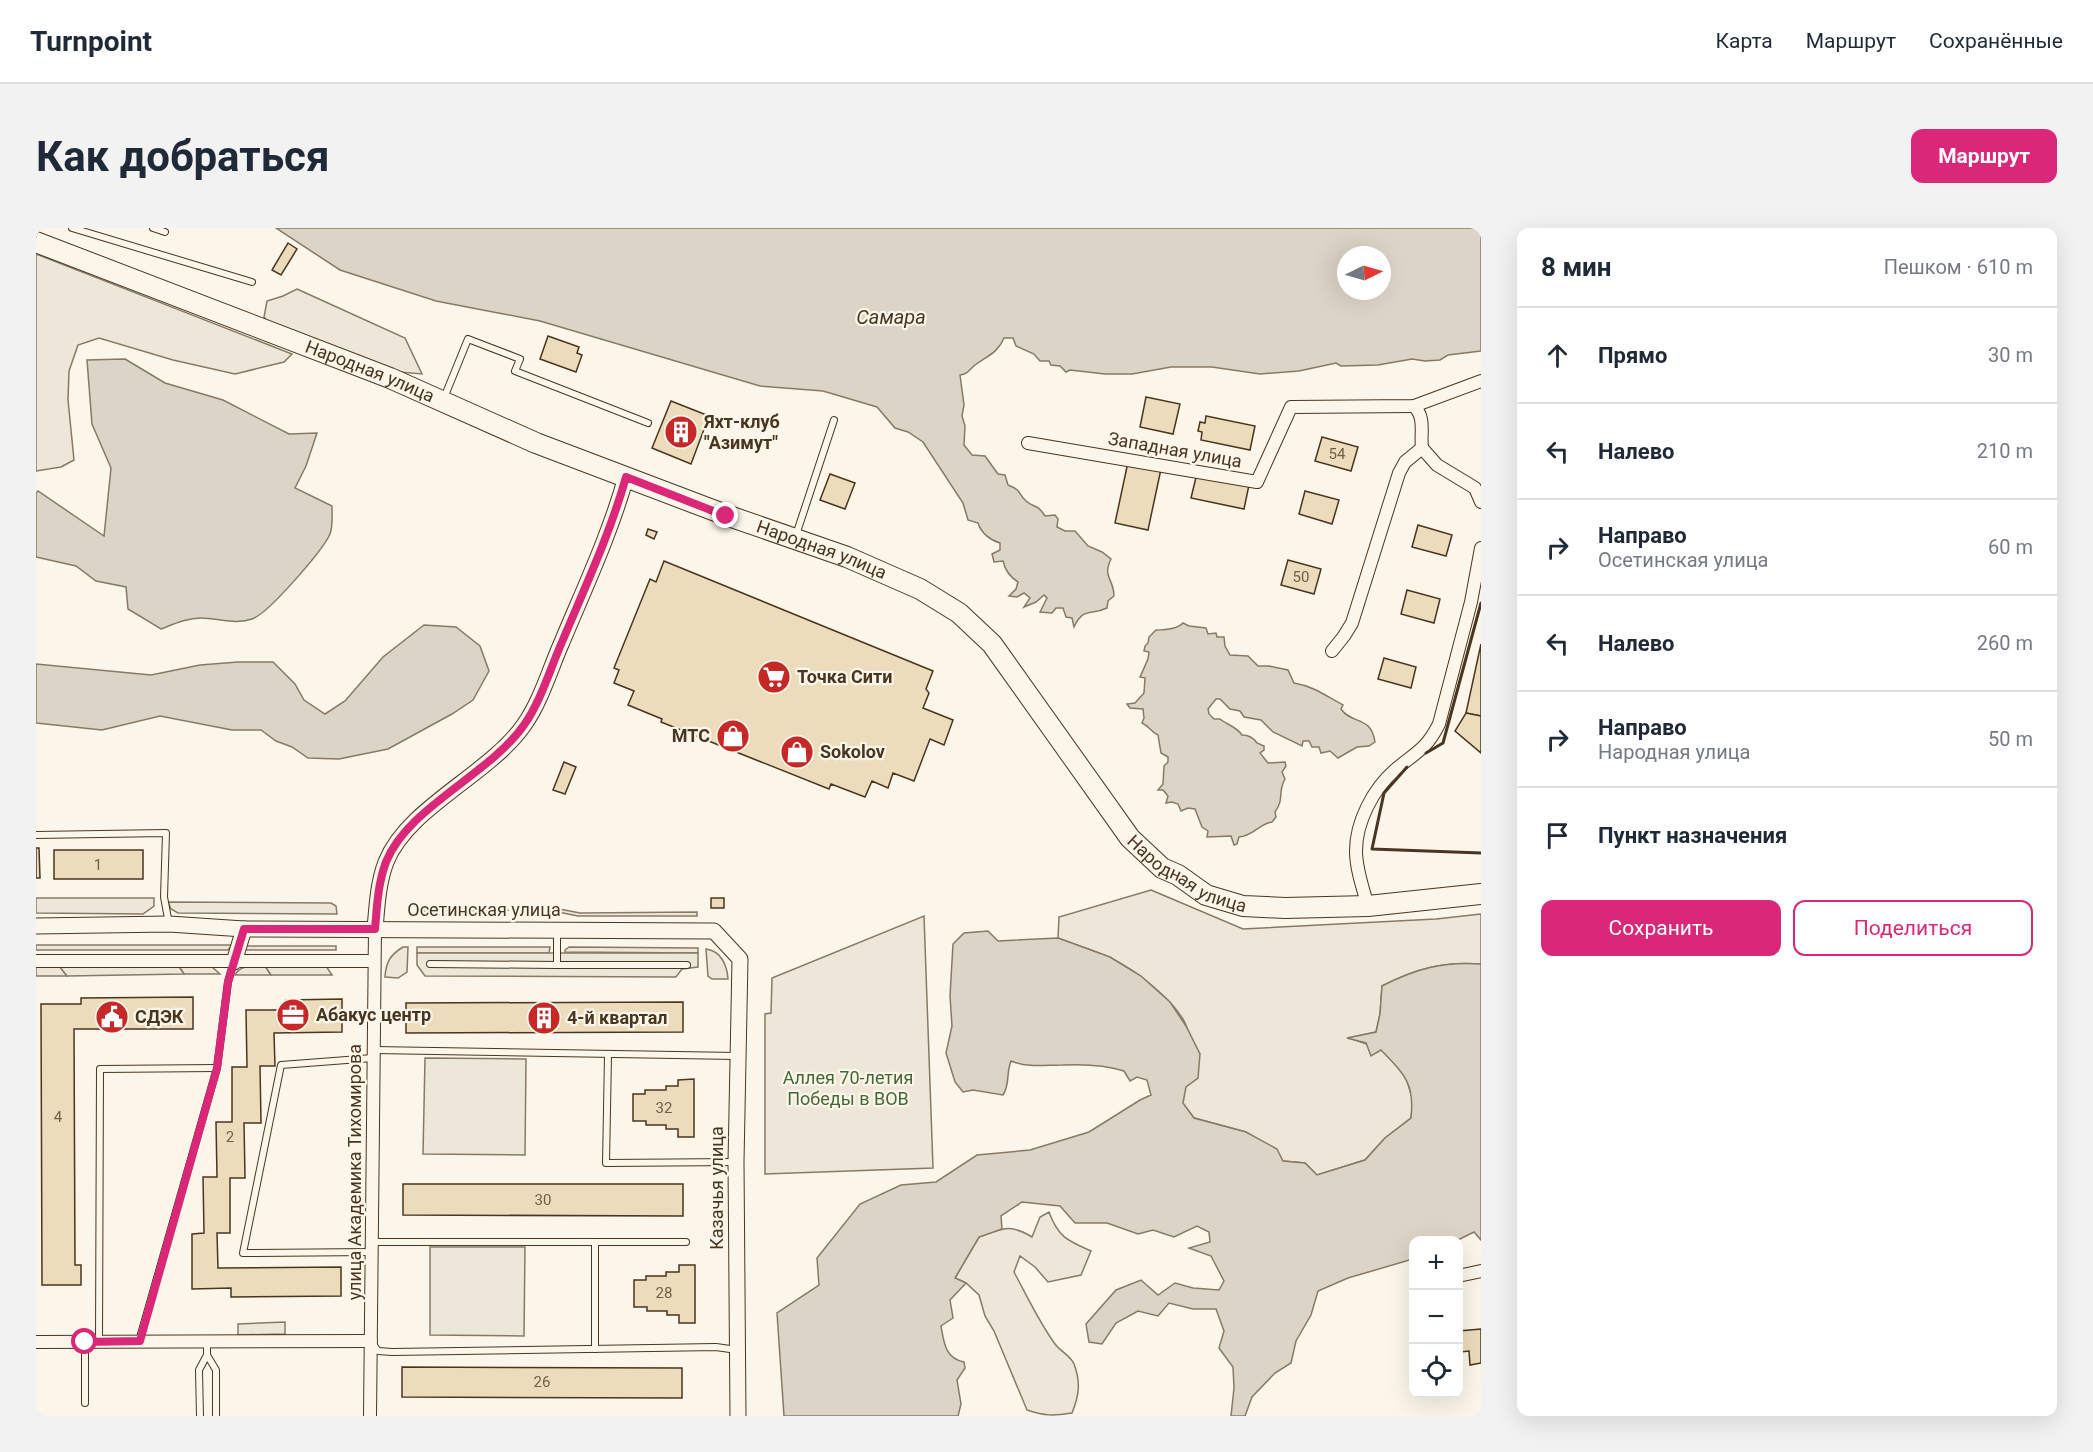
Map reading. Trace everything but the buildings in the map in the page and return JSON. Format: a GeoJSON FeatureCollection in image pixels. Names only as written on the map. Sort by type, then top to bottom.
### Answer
{"type":"FeatureCollection","features":[{"type":"Feature","properties":{"kind":"main road","name":"Народная улица"},"geometry":{"type":"LineString","coordinates":[[36,242],[390,378],[537,443],[726,516],[847,557],[920,589],[959,613],[992,644],[1130,838],[1162,868],[1206,895],[1243,906],[1286,908],[1368,906],[1481,894]]}},
{"type":"Feature","properties":{"kind":"street","name":"Западная улица"},"geometry":{"type":"LineString","coordinates":[[1028,443],[1257,482],[1291,407],[1414,406],[1481,381]]}},
{"type":"Feature","properties":{"kind":"street"},"geometry":{"type":"LineString","coordinates":[[1414,406],[1422,419],[1422,448],[1437,465],[1475,488],[1481,502]]}},
{"type":"Feature","properties":{"kind":"street"},"geometry":{"type":"LineString","coordinates":[[1332,651],[1352,623],[1399,473],[1405,462],[1422,448]]}},
{"type":"Feature","properties":{"kind":"street"},"geometry":{"type":"LineString","coordinates":[[375,929],[377,898],[382,876],[386,862],[398,842],[412,824],[510,743],[533,711],[615,515],[626,477]]}},
{"type":"Feature","properties":{"kind":"street"},"geometry":{"type":"LineString","coordinates":[[1368,906],[1356,851],[1362,820],[1375,792],[1393,772],[1424,748],[1439,724],[1471,602],[1481,548]]}},
{"type":"Feature","properties":{"kind":"street","name":"Осетинская улица"},"geometry":{"type":"LineString","coordinates":[[36,926],[169,924],[244,929],[714,931],[740,959]]}},
{"type":"Feature","properties":{"kind":"street"},"geometry":{"type":"LineString","coordinates":[[234,962],[244,929]]}},
{"type":"Feature","properties":{"kind":"street","name":"улица Академика Тихомирова"},"geometry":{"type":"LineString","coordinates":[[370,1416],[375,929]]}},
{"type":"Feature","properties":{"kind":"street","name":"Казачья улица"},"geometry":{"type":"LineString","coordinates":[[738,1416],[736,1056],[740,959]]}},
{"type":"Feature","properties":{"kind":"street"},"geometry":{"type":"LineString","coordinates":[[36,961],[368,961]]}},
{"type":"Feature","properties":{"kind":"street"},"geometry":{"type":"LineString","coordinates":[[1463,1275],[1481,1271]]}},
{"type":"Feature","properties":{"kind":"street"},"geometry":{"type":"LineString","coordinates":[[36,1342],[371,1341]]}},
{"type":"Feature","properties":{"kind":"lane"},"geometry":{"type":"LineString","coordinates":[[72,228],[252,282]]}},
{"type":"Feature","properties":{"kind":"lane"},"geometry":{"type":"LineString","coordinates":[[153,228],[165,232]]}},
{"type":"Feature","properties":{"kind":"lane"},"geometry":{"type":"LineString","coordinates":[[443,402],[468,339],[520,359],[515,371],[648,423]]}},
{"type":"Feature","properties":{"kind":"lane"},"geometry":{"type":"LineString","coordinates":[[795,538],[834,420]]}},
{"type":"Feature","properties":{"kind":"lane"},"geometry":{"type":"LineString","coordinates":[[36,835],[166,833],[164,897],[169,924]]}},
{"type":"Feature","properties":{"kind":"lane"},"geometry":{"type":"LineString","coordinates":[[557,930],[557,965]]}},
{"type":"Feature","properties":{"kind":"lane"},"geometry":{"type":"LineString","coordinates":[[140,1341],[217,1068],[228,982],[234,962]]}},
{"type":"Feature","properties":{"kind":"lane"},"geometry":{"type":"LineString","coordinates":[[430,964],[687,965]]}},
{"type":"Feature","properties":{"kind":"lane"},"geometry":{"type":"LineString","coordinates":[[686,1242],[372,1247],[243,1253],[281,1065],[374,1054],[736,1056]]}},
{"type":"Feature","properties":{"kind":"lane"},"geometry":{"type":"LineString","coordinates":[[608,1055],[606,1163],[736,1162]]}},
{"type":"Feature","properties":{"kind":"lane"},"geometry":{"type":"LineString","coordinates":[[99,1342],[100,1069],[217,1068]]}},
{"type":"Feature","properties":{"kind":"lane"},"geometry":{"type":"LineString","coordinates":[[595,1242],[595,1349]]}},
{"type":"Feature","properties":{"kind":"lane"},"geometry":{"type":"LineString","coordinates":[[200,1416],[199,1370],[207,1355],[207,1341]]}},
{"type":"Feature","properties":{"kind":"lane"},"geometry":{"type":"LineString","coordinates":[[371,1341],[378,1351],[392,1352],[716,1347],[737,1350]]}},
{"type":"Feature","properties":{"kind":"lane"},"geometry":{"type":"LineString","coordinates":[[85,1342],[85,1402]]}},
{"type":"Feature","properties":{"kind":"lane"},"geometry":{"type":"LineString","coordinates":[[207,1355],[216,1370],[216,1416]]}},
{"type":"Feature","properties":{"kind":"green space"},"geometry":{"type":"Polygon","coordinates":[[[36,254],[292,354],[284,362],[235,374],[173,360],[99,338],[78,345],[69,371],[68,400],[74,460],[61,467],[36,471],[36,254]]]}},
{"type":"Feature","properties":{"kind":"green space"},"geometry":{"type":"Polygon","coordinates":[[[297,289],[405,338],[422,374],[399,372],[270,324],[264,317],[267,301],[297,289]]]}},
{"type":"Feature","properties":{"kind":"green space"},"geometry":{"type":"Polygon","coordinates":[[[1151,890],[1243,929],[1436,919],[1481,914],[1481,964],[1442,965],[1406,975],[1382,986],[1376,1032],[1349,1038],[1381,1049],[1405,1075],[1413,1100],[1411,1118],[1385,1138],[1365,1160],[1317,1175],[1305,1163],[1283,1161],[1246,1132],[1194,1118],[1182,1103],[1188,1040],[1186,1025],[1181,1015],[1153,986],[1120,963],[1058,938],[1059,917],[1151,890]]]}},
{"type":"Feature","properties":{"kind":"green space"},"geometry":{"type":"Polygon","coordinates":[[[36,898],[154,898],[154,906],[143,914],[36,913],[36,898]]]}},
{"type":"Feature","properties":{"kind":"green space"},"geometry":{"type":"Polygon","coordinates":[[[168,902],[331,903],[336,906],[337,914],[178,913],[171,909],[168,902]]]}},
{"type":"Feature","properties":{"kind":"green space"},"geometry":{"type":"Polygon","coordinates":[[[549,907],[580,913],[697,912],[697,916],[578,916],[548,910],[549,907]]]}},
{"type":"Feature","properties":{"kind":"green space"},"geometry":{"type":"Polygon","coordinates":[[[506,908],[508,910],[481,916],[416,914],[428,911],[484,911],[506,908]]]}},
{"type":"Feature","properties":{"kind":"green space","name":"Аллея 70-летия Победы в ВОВ"},"geometry":{"type":"Polygon","coordinates":[[[924,916],[933,1168],[765,1174],[765,1014],[771,1013],[772,978],[924,916]]]}},
{"type":"Feature","properties":{"kind":"green space"},"geometry":{"type":"Polygon","coordinates":[[[36,945],[232,945],[228,950],[36,950],[36,945]]]}},
{"type":"Feature","properties":{"kind":"green space"},"geometry":{"type":"Polygon","coordinates":[[[246,946],[336,946],[336,950],[244,950],[246,946]]]}},
{"type":"Feature","properties":{"kind":"green space"},"geometry":{"type":"Polygon","coordinates":[[[403,947],[408,947],[407,972],[398,978],[385,977],[390,959],[403,947]]]}},
{"type":"Feature","properties":{"kind":"green space"},"geometry":{"type":"Polygon","coordinates":[[[417,947],[550,947],[549,953],[417,953],[417,947]]]}},
{"type":"Feature","properties":{"kind":"green space"},"geometry":{"type":"Polygon","coordinates":[[[569,947],[698,948],[698,953],[565,952],[569,947]]]}},
{"type":"Feature","properties":{"kind":"green space"},"geometry":{"type":"Polygon","coordinates":[[[706,949],[716,953],[722,960],[728,979],[712,979],[708,976],[706,949]]]}},
{"type":"Feature","properties":{"kind":"green space"},"geometry":{"type":"Polygon","coordinates":[[[178,965],[212,967],[220,974],[184,974],[178,965]]]}},
{"type":"Feature","properties":{"kind":"green space"},"geometry":{"type":"Polygon","coordinates":[[[36,966],[60,967],[67,976],[36,976],[36,966]]]}},
{"type":"Feature","properties":{"kind":"green space"},"geometry":{"type":"Polygon","coordinates":[[[265,966],[271,975],[235,975],[240,969],[265,966]]]}},
{"type":"Feature","properties":{"kind":"green space"},"geometry":{"type":"Polygon","coordinates":[[[1049,1212],[1060,1233],[1091,1251],[1081,1275],[1048,1282],[1035,1267],[1020,1256],[1014,1272],[1049,1336],[1057,1347],[1073,1361],[1078,1377],[1076,1401],[1072,1413],[1054,1415],[1027,1410],[994,1331],[985,1316],[979,1295],[966,1283],[955,1278],[979,1237],[1011,1229],[1032,1237],[1040,1217],[1049,1212]]]}},
{"type":"Feature","properties":{"kind":"shaded area"},"geometry":{"type":"Polygon","coordinates":[[[417,953],[698,953],[698,967],[682,969],[676,977],[425,976],[417,965],[417,953]]]}},
{"type":"Feature","properties":{"kind":"shaded area"},"geometry":{"type":"Polygon","coordinates":[[[178,965],[184,974],[67,976],[60,967],[178,965]]]}},
{"type":"Feature","properties":{"kind":"shaded area"},"geometry":{"type":"Polygon","coordinates":[[[265,966],[326,966],[332,975],[271,975],[265,966]]]}},
{"type":"Feature","properties":{"kind":"shaded area"},"geometry":{"type":"Polygon","coordinates":[[[425,1058],[526,1059],[525,1155],[423,1154],[425,1058]]]}},
{"type":"Feature","properties":{"kind":"shaded area"},"geometry":{"type":"Polygon","coordinates":[[[430,1247],[525,1247],[524,1336],[430,1335],[430,1247]]]}},
{"type":"Feature","properties":{"kind":"shaded area"},"geometry":{"type":"Polygon","coordinates":[[[285,1322],[285,1334],[238,1335],[238,1324],[285,1322]]]}},
{"type":"Feature","properties":{"kind":"water","name":"Самара"},"geometry":{"type":"Polygon","coordinates":[[[276,228],[1481,228],[1481,351],[1448,355],[1440,360],[1412,359],[1378,365],[1341,366],[1336,363],[1299,371],[1260,374],[1212,367],[1171,367],[1132,374],[1105,374],[1070,370],[1066,372],[1060,366],[1051,365],[1049,361],[1040,361],[1034,354],[1016,346],[1013,338],[1004,338],[995,351],[967,373],[960,375],[964,405],[962,416],[965,426],[964,445],[972,455],[985,456],[998,474],[1005,475],[1008,485],[1018,491],[1026,501],[1038,508],[1045,516],[1055,515],[1058,519],[1057,527],[1065,531],[1075,531],[1088,546],[1111,559],[1108,574],[1114,596],[1108,601],[1107,608],[1081,616],[1074,627],[1072,618],[1066,617],[1063,608],[1056,608],[1052,613],[1040,612],[1047,598],[1044,595],[1036,602],[1024,607],[1030,598],[1024,593],[1017,597],[1009,596],[1016,589],[1018,582],[1008,573],[1003,561],[994,562],[992,554],[1000,550],[1000,543],[986,536],[978,523],[968,520],[963,503],[923,442],[908,432],[895,428],[877,407],[823,391],[760,386],[540,321],[436,301],[340,270],[276,228]]]}},
{"type":"Feature","properties":{"kind":"water"},"geometry":{"type":"Polygon","coordinates":[[[125,359],[165,383],[223,400],[289,434],[317,433],[306,466],[295,488],[332,506],[330,534],[294,581],[260,615],[246,621],[196,618],[161,629],[128,609],[126,587],[96,581],[76,566],[36,557],[36,493],[38,491],[104,536],[111,468],[92,424],[87,360],[125,359]]]}},
{"type":"Feature","properties":{"kind":"water"},"geometry":{"type":"Polygon","coordinates":[[[1183,623],[1206,628],[1208,634],[1216,633],[1217,637],[1224,637],[1225,646],[1230,655],[1248,656],[1258,666],[1288,670],[1294,683],[1313,689],[1343,705],[1341,709],[1345,714],[1365,724],[1373,733],[1375,742],[1369,746],[1357,747],[1338,758],[1330,751],[1321,753],[1319,747],[1312,747],[1309,741],[1303,741],[1302,746],[1273,732],[1261,720],[1244,717],[1240,711],[1230,709],[1220,699],[1216,699],[1208,709],[1214,719],[1220,719],[1242,735],[1251,737],[1264,746],[1264,750],[1260,753],[1268,763],[1285,762],[1286,766],[1282,772],[1285,779],[1281,788],[1280,803],[1275,812],[1276,817],[1272,822],[1248,835],[1239,837],[1237,844],[1234,845],[1231,836],[1207,837],[1208,831],[1202,827],[1195,809],[1188,808],[1181,811],[1178,804],[1166,803],[1168,796],[1163,790],[1158,790],[1163,784],[1164,766],[1168,762],[1168,757],[1161,753],[1158,735],[1142,723],[1143,709],[1130,708],[1127,704],[1135,703],[1144,693],[1145,678],[1140,677],[1148,659],[1149,652],[1144,651],[1149,637],[1156,630],[1174,628],[1183,623]]]}},
{"type":"Feature","properties":{"kind":"water"},"geometry":{"type":"Polygon","coordinates":[[[424,625],[456,627],[480,646],[489,671],[473,700],[388,749],[339,759],[308,758],[261,730],[232,730],[160,716],[102,730],[36,723],[36,664],[151,675],[200,665],[273,662],[295,684],[304,700],[325,714],[345,701],[383,657],[424,625]]]}},
{"type":"Feature","properties":{"kind":"water"},"geometry":{"type":"Polygon","coordinates":[[[988,931],[998,941],[1058,938],[1110,957],[1141,976],[1170,1002],[1186,1026],[1200,1054],[1198,1078],[1186,1087],[1183,1103],[1194,1118],[1246,1132],[1277,1149],[1283,1161],[1305,1163],[1317,1175],[1365,1160],[1385,1138],[1411,1118],[1411,1096],[1402,1073],[1381,1050],[1371,1056],[1366,1043],[1347,1038],[1376,1032],[1382,986],[1430,967],[1467,963],[1481,964],[1481,1240],[1474,1232],[1463,1238],[1409,1236],[1409,1260],[1348,1278],[1318,1291],[1311,1315],[1296,1341],[1291,1363],[1275,1373],[1252,1397],[1245,1416],[1231,1416],[1234,1388],[1233,1367],[1219,1348],[1224,1331],[1216,1309],[1193,1309],[1169,1303],[1158,1316],[1138,1311],[1116,1323],[1102,1344],[1089,1342],[1086,1324],[1116,1290],[1141,1280],[1158,1295],[1175,1283],[1193,1288],[1219,1290],[1224,1281],[1211,1256],[1189,1248],[1210,1242],[1209,1232],[1197,1226],[1174,1237],[1153,1230],[1138,1234],[1107,1223],[1075,1223],[1060,1206],[1022,1202],[1001,1216],[1002,1229],[979,1237],[955,1278],[966,1283],[950,1300],[953,1318],[941,1326],[949,1353],[964,1362],[965,1368],[957,1380],[961,1404],[958,1416],[784,1416],[777,1313],[819,1285],[817,1258],[860,1204],[901,1185],[936,1182],[977,1155],[1030,1150],[1089,1132],[1151,1095],[1147,1080],[1137,1077],[1130,1081],[1124,1071],[1117,1069],[1086,1065],[1030,1065],[1011,1061],[1003,1095],[973,1090],[963,1092],[955,1082],[946,1053],[952,1026],[950,996],[953,944],[964,933],[988,931]]]}},
{"type":"Feature","properties":{"kind":"wall"},"geometry":{"type":"LineString","coordinates":[[1426,753],[1443,743],[1481,603]]}},
{"type":"Feature","properties":{"kind":"wall"},"geometry":{"type":"LineString","coordinates":[[1407,767],[1384,793],[1372,849],[1481,853]]}},
{"type":"Feature","properties":{"kind":"place","name":"Яхт-клуб \"Азимут\""},"geometry":{"type":"Point","coordinates":[681,432]}},
{"type":"Feature","properties":{"kind":"place","name":"Точка Сити"},"geometry":{"type":"Point","coordinates":[774,677]}},
{"type":"Feature","properties":{"kind":"place","name":"МТС"},"geometry":{"type":"Point","coordinates":[733,736]}},
{"type":"Feature","properties":{"kind":"place","name":"Sokolov"},"geometry":{"type":"Point","coordinates":[797,752]}},
{"type":"Feature","properties":{"kind":"place","name":"Абакус центр"},"geometry":{"type":"Point","coordinates":[293,1015]}},
{"type":"Feature","properties":{"kind":"place","name":"СДЭК"},"geometry":{"type":"Point","coordinates":[112,1017]}},
{"type":"Feature","properties":{"kind":"place","name":"4-й квартал"},"geometry":{"type":"Point","coordinates":[544,1018]}},
{"type":"Feature","properties":{"kind":"route"},"geometry":{"type":"LineString","coordinates":[[85,1342],[140,1341],[217,1068],[228,982],[244,929],[375,929],[377,898],[386,862],[402,835],[412,824],[510,743],[533,711],[615,515],[626,477],[726,516]]}}]}
